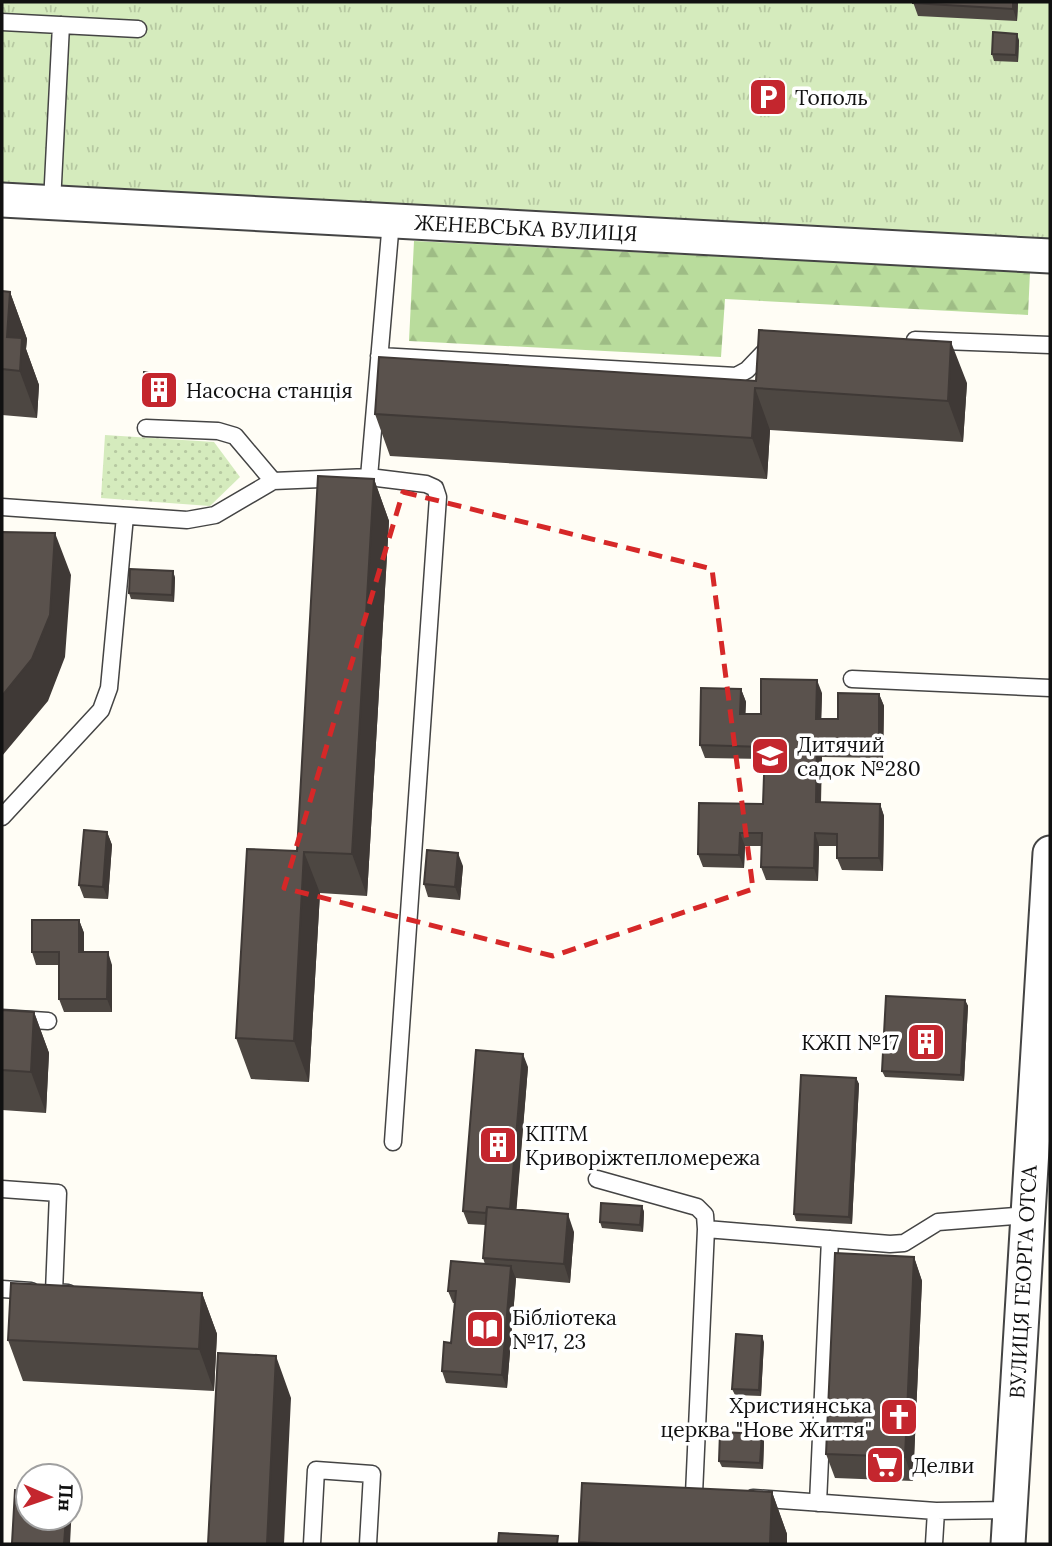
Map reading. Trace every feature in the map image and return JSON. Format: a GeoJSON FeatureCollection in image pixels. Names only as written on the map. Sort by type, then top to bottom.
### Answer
{"type":"FeatureCollection","features":[{"type":"Feature","properties":{"kind":"street","name":"ЖЕНЕВСЬКА ВУЛИЦЯ"},"geometry":{"type":"LineString","coordinates":[[2,200],[1050,256]]}},
{"type":"Feature","properties":{"kind":"street","name":"ВУЛИЦЯ ГЕОРГА ОТСА"},"geometry":{"type":"LineString","coordinates":[[1008,1544],[1050,853]]}},
{"type":"Feature","properties":{"kind":"lane"},"geometry":{"type":"LineString","coordinates":[[2,22],[138,29]]}},
{"type":"Feature","properties":{"kind":"lane"},"geometry":{"type":"LineString","coordinates":[[52,203],[61,25]]}},
{"type":"Feature","properties":{"kind":"lane"},"geometry":{"type":"LineString","coordinates":[[369,477],[391,221]]}},
{"type":"Feature","properties":{"kind":"lane"},"geometry":{"type":"LineString","coordinates":[[379,356],[736,376],[747,370],[780,338]]}},
{"type":"Feature","properties":{"kind":"lane"},"geometry":{"type":"LineString","coordinates":[[898,339],[1050,345]]}},
{"type":"Feature","properties":{"kind":"lane"},"geometry":{"type":"LineString","coordinates":[[146,428],[218,431],[235,436],[273,481]]}},
{"type":"Feature","properties":{"kind":"lane"},"geometry":{"type":"LineString","coordinates":[[2,507],[187,520],[215,515],[273,481],[369,477],[426,484],[435,488],[438,497],[393,1142]]}},
{"type":"Feature","properties":{"kind":"lane"},"geometry":{"type":"LineString","coordinates":[[2,817],[101,710],[109,688],[125,516]]}},
{"type":"Feature","properties":{"kind":"lane"},"geometry":{"type":"LineString","coordinates":[[852,679],[1050,688]]}},
{"type":"Feature","properties":{"kind":"lane"},"geometry":{"type":"LineString","coordinates":[[2,1018],[48,1021]]}},
{"type":"Feature","properties":{"kind":"lane"},"geometry":{"type":"LineString","coordinates":[[597,1179],[697,1207],[705,1215],[695,1494]]}},
{"type":"Feature","properties":{"kind":"lane"},"geometry":{"type":"LineString","coordinates":[[2,1189],[58,1193],[54,1292]]}},
{"type":"Feature","properties":{"kind":"lane"},"geometry":{"type":"LineString","coordinates":[[706,1229],[890,1244],[904,1243],[938,1222],[1027,1215]]}},
{"type":"Feature","properties":{"kind":"lane"},"geometry":{"type":"LineString","coordinates":[[818,1503],[830,1239]]}},
{"type":"Feature","properties":{"kind":"lane"},"geometry":{"type":"LineString","coordinates":[[2,1289],[80,1293]]}},
{"type":"Feature","properties":{"kind":"lane"},"geometry":{"type":"LineString","coordinates":[[312,1544],[316,1470],[372,1474],[368,1544]]}},
{"type":"Feature","properties":{"kind":"lane"},"geometry":{"type":"LineString","coordinates":[[735,1497],[936,1511],[1010,1510]]}},
{"type":"Feature","properties":{"kind":"lane"},"geometry":{"type":"LineString","coordinates":[[934,1544],[936,1511]]}},
{"type":"Feature","properties":{"kind":"highlighted area"},"geometry":{"type":"Polygon","coordinates":[[[403,492],[712,569],[753,889],[553,956],[284,888],[403,492]]]}},
{"type":"Feature","properties":{"kind":"green space"},"geometry":{"type":"Polygon","coordinates":[[[2,2],[1050,2],[1050,256],[2,200],[2,2]]]}},
{"type":"Feature","properties":{"kind":"green space"},"geometry":{"type":"Polygon","coordinates":[[[414,241],[1030,272],[1028,315],[725,299],[721,357],[409,341],[414,241]]]}},
{"type":"Feature","properties":{"kind":"green space"},"geometry":{"type":"Polygon","coordinates":[[[105,435],[214,442],[240,477],[210,506],[101,498],[105,435]]]}},
{"type":"Feature","properties":{"kind":"building"},"geometry":{"type":"Polygon","coordinates":[[[1013,2],[1013,9],[913,3],[1013,2]]]}},
{"type":"Feature","properties":{"kind":"building"},"geometry":{"type":"Polygon","coordinates":[[[993,32],[1017,34],[1016,55],[992,54],[993,32]]]}},
{"type":"Feature","properties":{"kind":"building"},"geometry":{"type":"Polygon","coordinates":[[[2,291],[10,292],[7,337],[22,338],[20,371],[2,369],[2,291]]]}},
{"type":"Feature","properties":{"kind":"building"},"geometry":{"type":"Polygon","coordinates":[[[759,330],[951,342],[948,401],[755,388],[752,438],[375,414],[379,357],[756,381],[759,330]]]}},
{"type":"Feature","properties":{"kind":"building"},"geometry":{"type":"Polygon","coordinates":[[[144,372],[170,374],[169,394],[143,393],[144,372]]]}},
{"type":"Feature","properties":{"kind":"building"},"geometry":{"type":"Polygon","coordinates":[[[318,476],[374,479],[352,854],[304,852],[294,1041],[236,1038],[247,849],[297,851],[318,476]]]}},
{"type":"Feature","properties":{"kind":"building"},"geometry":{"type":"Polygon","coordinates":[[[2,532],[55,533],[50,615],[32,659],[2,696],[2,532]]]}},
{"type":"Feature","properties":{"kind":"building"},"geometry":{"type":"Polygon","coordinates":[[[130,569],[173,571],[172,595],[129,593],[130,569]]]}},
{"type":"Feature","properties":{"kind":"building"},"geometry":{"type":"Polygon","coordinates":[[[761,679],[817,680],[816,719],[838,719],[838,693],[879,694],[879,746],[817,744],[816,802],[880,804],[879,858],[837,858],[837,834],[815,833],[814,868],[761,867],[762,833],[740,833],[739,855],[698,854],[699,803],[763,804],[765,747],[700,745],[701,688],[741,689],[740,714],[761,714],[761,679]]]}},
{"type":"Feature","properties":{"kind":"building"},"geometry":{"type":"Polygon","coordinates":[[[84,830],[107,832],[103,887],[79,885],[84,830]]]}},
{"type":"Feature","properties":{"kind":"building"},"geometry":{"type":"Polygon","coordinates":[[[427,850],[458,853],[455,887],[424,884],[427,850]]]}},
{"type":"Feature","properties":{"kind":"building"},"geometry":{"type":"Polygon","coordinates":[[[32,920],[79,920],[79,952],[108,952],[107,999],[59,999],[59,952],[32,952],[32,920]]]}},
{"type":"Feature","properties":{"kind":"building","name":"КЖП №17"},"geometry":{"type":"Polygon","coordinates":[[[886,996],[965,1000],[961,1075],[882,1071],[886,996]]]}},
{"type":"Feature","properties":{"kind":"building"},"geometry":{"type":"Polygon","coordinates":[[[2,1010],[34,1012],[31,1072],[2,1070],[2,1010]]]}},
{"type":"Feature","properties":{"kind":"building","name":"КПТМ Криворіжтепломережа"},"geometry":{"type":"Polygon","coordinates":[[[476,1050],[523,1054],[510,1209],[487,1207],[486,1213],[463,1211],[476,1050]]]}},
{"type":"Feature","properties":{"kind":"building"},"geometry":{"type":"Polygon","coordinates":[[[801,1075],[856,1078],[849,1217],[794,1214],[801,1075]]]}},
{"type":"Feature","properties":{"kind":"building"},"geometry":{"type":"Polygon","coordinates":[[[601,1203],[642,1206],[640,1225],[600,1222],[601,1203]]]}},
{"type":"Feature","properties":{"kind":"building"},"geometry":{"type":"Polygon","coordinates":[[[487,1207],[568,1214],[564,1264],[483,1258],[487,1207]]]}},
{"type":"Feature","properties":{"kind":"building"},"geometry":{"type":"Polygon","coordinates":[[[835,1253],[914,1257],[905,1457],[826,1454],[835,1253]]]}},
{"type":"Feature","properties":{"kind":"building","name":"Бібліотека №17, 23"},"geometry":{"type":"Polygon","coordinates":[[[451,1261],[511,1266],[502,1375],[442,1371],[444,1342],[451,1343],[456,1291],[448,1291],[451,1261]]]}},
{"type":"Feature","properties":{"kind":"building"},"geometry":{"type":"Polygon","coordinates":[[[11,1283],[202,1293],[199,1349],[8,1340],[11,1283]]]}},
{"type":"Feature","properties":{"kind":"building"},"geometry":{"type":"Polygon","coordinates":[[[736,1334],[762,1336],[759,1390],[732,1389],[736,1334]]]}},
{"type":"Feature","properties":{"kind":"building"},"geometry":{"type":"Polygon","coordinates":[[[218,1353],[276,1356],[267,1544],[208,1544],[218,1353]]]}},
{"type":"Feature","properties":{"kind":"building"},"geometry":{"type":"Polygon","coordinates":[[[720,1432],[762,1434],[760,1463],[719,1461],[720,1432]]]}},
{"type":"Feature","properties":{"kind":"building"},"geometry":{"type":"Polygon","coordinates":[[[582,1483],[772,1492],[770,1544],[579,1542],[582,1483]]]}},
{"type":"Feature","properties":{"kind":"building"},"geometry":{"type":"Polygon","coordinates":[[[14,1508],[14,1532],[65,1532],[64,1544],[12,1543],[14,1508]]]}},
{"type":"Feature","properties":{"kind":"building"},"geometry":{"type":"Polygon","coordinates":[[[499,1533],[558,1536],[557,1544],[498,1544],[499,1533]]]}},
{"type":"Feature","properties":{"kind":"place","name":"Тополь"},"geometry":{"type":"Point","coordinates":[768,97]}},
{"type":"Feature","properties":{"kind":"place","name":"Насосна станція"},"geometry":{"type":"Point","coordinates":[159,390]}},
{"type":"Feature","properties":{"kind":"place","name":"Дитячий садок №280"},"geometry":{"type":"Point","coordinates":[770,756]}},
{"type":"Feature","properties":{"kind":"place","name":"КЖП №17"},"geometry":{"type":"Point","coordinates":[926,1042]}},
{"type":"Feature","properties":{"kind":"place","name":"КПТМ Криворіжтепломережа"},"geometry":{"type":"Point","coordinates":[498,1145]}},
{"type":"Feature","properties":{"kind":"place","name":"Бібліотека №17, 23"},"geometry":{"type":"Point","coordinates":[485,1329]}},
{"type":"Feature","properties":{"kind":"place","name":"Християнська церква \"Нове Життя\""},"geometry":{"type":"Point","coordinates":[899,1417]}},
{"type":"Feature","properties":{"kind":"place","name":"Делви"},"geometry":{"type":"Point","coordinates":[885,1465]}}]}
